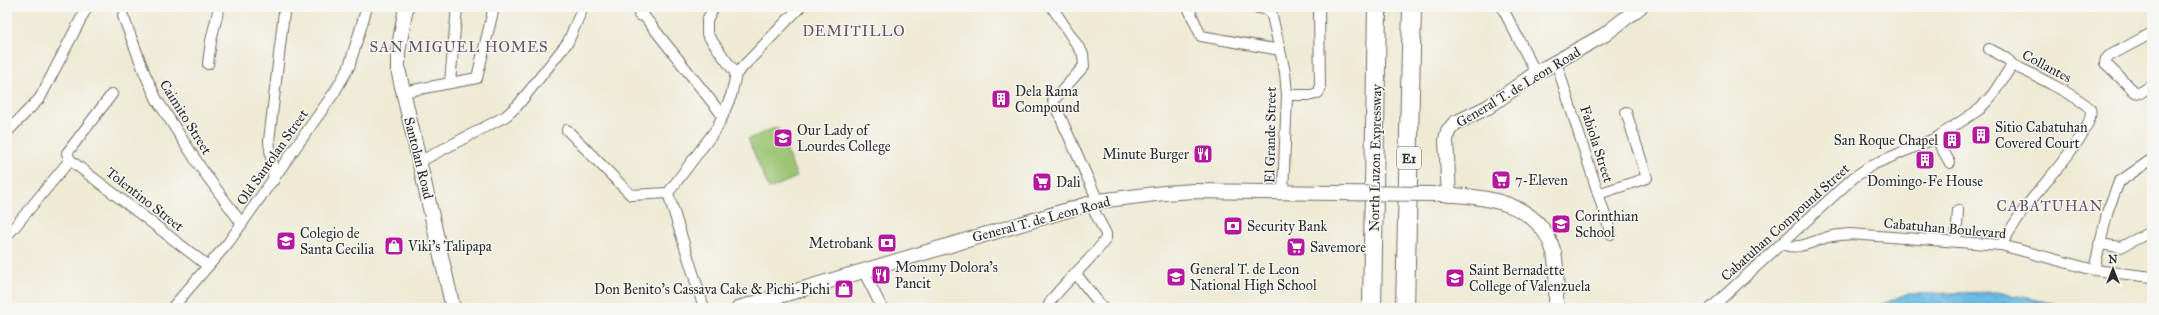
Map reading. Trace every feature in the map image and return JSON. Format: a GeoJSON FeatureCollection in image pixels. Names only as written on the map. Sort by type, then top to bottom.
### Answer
{"type":"FeatureCollection","features":[{"type":"Feature","properties":{"kind":"highway","name":"North Luzon Expressway"},"geometry":{"type":"LineString","coordinates":[[1372,308],[1377,7]]}},
{"type":"Feature","properties":{"kind":"highway","name":"E1"},"geometry":{"type":"LineString","coordinates":[[1405,308],[1412,7]]}},
{"type":"Feature","properties":{"kind":"main road","name":"Santolan Road"},"geometry":{"type":"LineString","coordinates":[[406,7],[398,52],[398,69],[421,161],[453,308]]}},
{"type":"Feature","properties":{"kind":"main road","name":"General T. de Leon Road"},"geometry":{"type":"LineString","coordinates":[[1449,195],[1446,140],[1448,131],[1454,124],[1488,107],[1536,73],[1604,35],[1637,8]]}},
{"type":"Feature","properties":{"kind":"main road","name":"General T. de Leon Road"},"geometry":{"type":"LineString","coordinates":[[738,308],[767,304],[863,270],[1094,202],[1172,192],[1283,192],[1435,194],[1475,196],[1505,202],[1520,209],[1534,220],[1547,237],[1554,253],[1556,308]]}},
{"type":"Feature","properties":{"kind":"street"},"geometry":{"type":"LineString","coordinates":[[7,132],[40,98],[86,7]]}},
{"type":"Feature","properties":{"kind":"street"},"geometry":{"type":"LineString","coordinates":[[208,64],[211,41],[219,7]]}},
{"type":"Feature","properties":{"kind":"street","name":"Old Santolan Street"},"geometry":{"type":"LineString","coordinates":[[172,308],[242,224],[274,180],[349,67],[367,7]]}},
{"type":"Feature","properties":{"kind":"street"},"geometry":{"type":"LineString","coordinates":[[450,82],[457,7]]}},
{"type":"Feature","properties":{"kind":"street"},"geometry":{"type":"LineString","coordinates":[[403,92],[477,78],[494,7]]}},
{"type":"Feature","properties":{"kind":"street"},"geometry":{"type":"LineString","coordinates":[[421,161],[506,116],[518,105],[568,42],[583,7]]}},
{"type":"Feature","properties":{"kind":"street"},"geometry":{"type":"LineString","coordinates":[[714,7],[707,20],[707,34],[736,74]]}},
{"type":"Feature","properties":{"kind":"street"},"geometry":{"type":"LineString","coordinates":[[704,308],[668,193],[670,188],[701,152],[717,128],[731,96],[736,74],[800,7]]}},
{"type":"Feature","properties":{"kind":"street"},"geometry":{"type":"LineString","coordinates":[[1048,308],[1049,301],[1076,274],[1106,238],[1094,202],[1053,101],[1084,66],[1085,60],[1083,54],[1052,7]]}},
{"type":"Feature","properties":{"kind":"street"},"geometry":{"type":"LineString","coordinates":[[1188,7],[1201,36],[1280,50]]}},
{"type":"Feature","properties":{"kind":"street"},"geometry":{"type":"LineString","coordinates":[[1253,7],[1271,9]]}},
{"type":"Feature","properties":{"kind":"street"},"geometry":{"type":"LineString","coordinates":[[1287,95],[1312,95],[1318,93],[1320,90],[1319,7]]}},
{"type":"Feature","properties":{"kind":"street"},"geometry":{"type":"LineString","coordinates":[[1502,7],[1536,73]]}},
{"type":"Feature","properties":{"kind":"street","name":"El Grande Street"},"geometry":{"type":"LineString","coordinates":[[1271,9],[1280,50],[1287,95],[1283,192]]}},
{"type":"Feature","properties":{"kind":"street"},"geometry":{"type":"LineString","coordinates":[[274,180],[269,141],[284,12]]}},
{"type":"Feature","properties":{"kind":"street"},"geometry":{"type":"LineString","coordinates":[[639,15],[644,16],[723,116]]}},
{"type":"Feature","properties":{"kind":"street","name":"Caimito Street"},"geometry":{"type":"LineString","coordinates":[[123,16],[145,74],[157,100],[202,168],[242,224]]}},
{"type":"Feature","properties":{"kind":"street"},"geometry":{"type":"LineString","coordinates":[[2152,33],[2109,56],[2105,63],[2135,92],[2140,93],[2152,85]]}},
{"type":"Feature","properties":{"kind":"street","name":"Collantes"},"geometry":{"type":"LineString","coordinates":[[1989,49],[2008,60],[2012,65],[2021,67],[2047,83],[2085,102],[2090,109],[2091,118],[2072,151],[2017,218],[2001,245]]}},
{"type":"Feature","properties":{"kind":"street","name":"Fabiola Street"},"geometry":{"type":"LineString","coordinates":[[1556,62],[1611,234]]}},
{"type":"Feature","properties":{"kind":"street","name":"Cabatuhan Compound Street"},"geometry":{"type":"LineString","coordinates":[[1711,308],[1853,178],[1872,165],[1936,138],[1980,109],[1993,94],[2012,65]]}},
{"type":"Feature","properties":{"kind":"street"},"geometry":{"type":"LineString","coordinates":[[7,236],[68,156],[112,94]]}},
{"type":"Feature","properties":{"kind":"street"},"geometry":{"type":"LineString","coordinates":[[1598,194],[1648,178],[1626,112]]}},
{"type":"Feature","properties":{"kind":"street"},"geometry":{"type":"LineString","coordinates":[[567,130],[631,195],[668,193]]}},
{"type":"Feature","properties":{"kind":"street"},"geometry":{"type":"LineString","coordinates":[[1936,138],[1950,163]]}},
{"type":"Feature","properties":{"kind":"street","name":"Tolentino Street"},"geometry":{"type":"LineString","coordinates":[[68,156],[208,266]]}},
{"type":"Feature","properties":{"kind":"street"},"geometry":{"type":"LineString","coordinates":[[2094,270],[2108,210],[2119,182],[2152,158]]}},
{"type":"Feature","properties":{"kind":"street"},"geometry":{"type":"LineString","coordinates":[[1956,242],[1958,210]]}},
{"type":"Feature","properties":{"kind":"street"},"geometry":{"type":"LineString","coordinates":[[2099,244],[2121,247],[2152,231]]}},
{"type":"Feature","properties":{"kind":"street","name":"Cabatuhan Boulevard"},"geometry":{"type":"LineString","coordinates":[[1782,244],[1798,247],[1830,236],[1850,234],[2001,245],[2094,270],[2152,278]]}},
{"type":"Feature","properties":{"kind":"street"},"geometry":{"type":"LineString","coordinates":[[863,270],[882,308]]}},
{"type":"Feature","properties":{"kind":"street"},"geometry":{"type":"LineString","coordinates":[[1076,274],[1103,308]]}},
{"type":"Feature","properties":{"kind":"green space"},"geometry":{"type":"Polygon","coordinates":[[[777,127],[797,177],[769,189],[748,139],[777,127]]]}},
{"type":"Feature","properties":{"kind":"water"},"geometry":{"type":"Polygon","coordinates":[[[1997,292],[2057,304],[2065,308],[1873,308],[1906,294],[1997,292]]]}},
{"type":"Feature","properties":{"kind":"place","name":"Dela Rama Compound"},"geometry":{"type":"Point","coordinates":[1001,99]}},
{"type":"Feature","properties":{"kind":"place","name":"Sitio Cabatuhan Covered Court"},"geometry":{"type":"Point","coordinates":[1981,135]}},
{"type":"Feature","properties":{"kind":"place","name":"Our Lady of Lourdes College"},"geometry":{"type":"Point","coordinates":[783,138]}},
{"type":"Feature","properties":{"kind":"place","name":"San Roque Chapel"},"geometry":{"type":"Point","coordinates":[1952,140]}},
{"type":"Feature","properties":{"kind":"place","name":"Minute Burger"},"geometry":{"type":"Point","coordinates":[1203,154]}},
{"type":"Feature","properties":{"kind":"place","name":"Domingo-Fe House"},"geometry":{"type":"Point","coordinates":[1925,160]}},
{"type":"Feature","properties":{"kind":"place","name":"7-Eleven"},"geometry":{"type":"Point","coordinates":[1501,180]}},
{"type":"Feature","properties":{"kind":"place","name":"Dali"},"geometry":{"type":"Point","coordinates":[1042,182]}},
{"type":"Feature","properties":{"kind":"place","name":"Corinthian School"},"geometry":{"type":"Point","coordinates":[1561,224]}},
{"type":"Feature","properties":{"kind":"place","name":"Security Bank"},"geometry":{"type":"Point","coordinates":[1233,226]}},
{"type":"Feature","properties":{"kind":"place","name":"Colegio de Santa Cecilia"},"geometry":{"type":"Point","coordinates":[286,241]}},
{"type":"Feature","properties":{"kind":"place","name":"Metrobank"},"geometry":{"type":"Point","coordinates":[887,243]}},
{"type":"Feature","properties":{"kind":"place","name":"Viki's Talipapa"},"geometry":{"type":"Point","coordinates":[394,246]}},
{"type":"Feature","properties":{"kind":"place","name":"Savemore"},"geometry":{"type":"Point","coordinates":[1296,247]}},
{"type":"Feature","properties":{"kind":"place","name":"Mommy Dolora's Pancit"},"geometry":{"type":"Point","coordinates":[881,275]}},
{"type":"Feature","properties":{"kind":"place","name":"General T. de Leon National High School"},"geometry":{"type":"Point","coordinates":[1176,277]}},
{"type":"Feature","properties":{"kind":"place","name":"Saint Bernadette College of Valenzuela"},"geometry":{"type":"Point","coordinates":[1455,278]}},
{"type":"Feature","properties":{"kind":"place","name":"Don Benito's Cassava Cake & Pichi-Pichi"},"geometry":{"type":"Point","coordinates":[844,289]}},
{"type":"Feature","properties":{"kind":"district","name":"DEMITILLO"},"geometry":{"type":"Point","coordinates":[854,31]}},
{"type":"Feature","properties":{"kind":"district","name":"SAN MIGUEL HOMES"},"geometry":{"type":"Point","coordinates":[459,47]}},
{"type":"Feature","properties":{"kind":"district","name":"CABATUHAN"},"geometry":{"type":"Point","coordinates":[2050,206]}}]}
